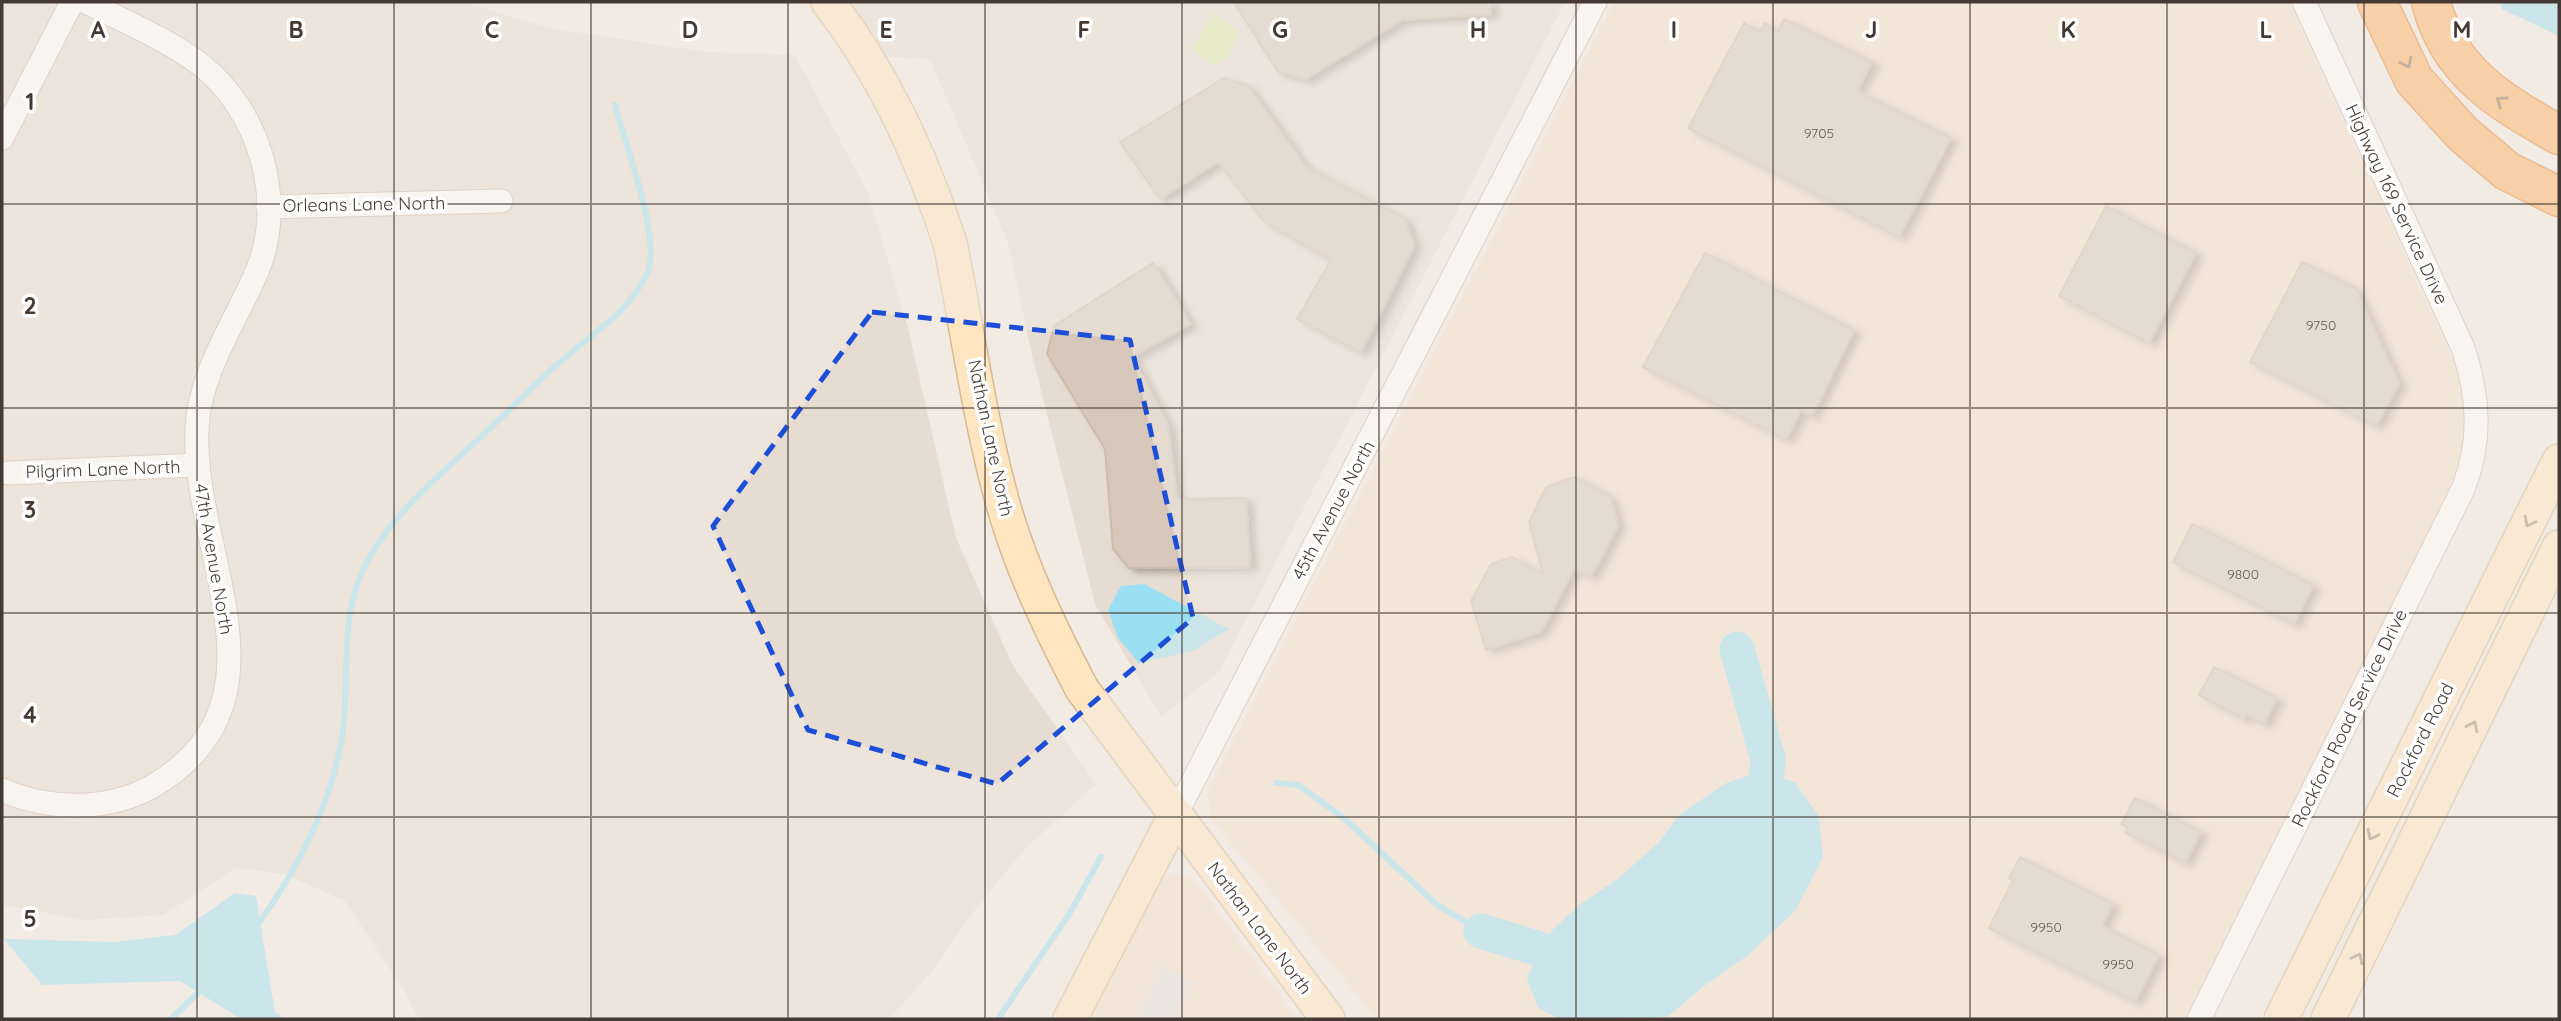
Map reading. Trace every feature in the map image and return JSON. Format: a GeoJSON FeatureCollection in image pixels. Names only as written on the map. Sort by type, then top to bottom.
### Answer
{"type":"FeatureCollection","features":[{"type":"Feature","properties":{"kind":"highway"},"geometry":{"type":"LineString","coordinates":[[2377,2],[2414,80],[2463,134],[2507,171],[2559,197]]}},
{"type":"Feature","properties":{"kind":"highway"},"geometry":{"type":"LineString","coordinates":[[2431,2],[2447,44],[2475,79],[2498,100],[2559,135]]}},
{"type":"Feature","properties":{"kind":"street"},"geometry":{"type":"LineString","coordinates":[[2,138],[72,2]]}},
{"type":"Feature","properties":{"kind":"street","name":"Orleans Lane North"},"geometry":{"type":"LineString","coordinates":[[86,2],[201,65],[229,95],[251,127],[264,165],[268,207],[501,201]]}},
{"type":"Feature","properties":{"kind":"street","name":"Nathan Lane North"},"geometry":{"type":"LineString","coordinates":[[828,2],[888,91],[937,203],[950,243],[1000,493],[1026,571],[1082,689],[1328,1019]]}},
{"type":"Feature","properties":{"kind":"street","name":"45th Avenue North"},"geometry":{"type":"LineString","coordinates":[[1070,1019],[1595,2]]}},
{"type":"Feature","properties":{"kind":"street","name":"Highway 169 Service Drive"},"geometry":{"type":"LineString","coordinates":[[2304,2],[2447,310],[2474,383],[2477,410]]}},
{"type":"Feature","properties":{"kind":"street","name":"47th Avenue North"},"geometry":{"type":"LineString","coordinates":[[2,790],[38,802],[72,806],[106,803],[138,794],[167,777],[198,751],[227,685],[230,649],[228,615],[205,520],[198,464],[197,427],[207,384],[259,267],[268,207]]}},
{"type":"Feature","properties":{"kind":"street","name":"Rockford Road Service Drive"},"geometry":{"type":"LineString","coordinates":[[2199,1019],[2463,489],[2470,470],[2477,410]]}},
{"type":"Feature","properties":{"kind":"street","name":"Rockford Road"},"geometry":{"type":"LineString","coordinates":[[2281,1019],[2559,461]]}},
{"type":"Feature","properties":{"kind":"street","name":"Pilgrim Lane North"},"geometry":{"type":"LineString","coordinates":[[9,473],[198,464]]}},
{"type":"Feature","properties":{"kind":"street"},"geometry":{"type":"LineString","coordinates":[[2328,1019],[2559,547]]}},
{"type":"Feature","properties":{"kind":"highlighted area"},"geometry":{"type":"Polygon","coordinates":[[[872,312],[1130,340],[1193,618],[997,784],[808,730],[713,526],[872,312]]]}},
{"type":"Feature","properties":{"kind":"shaded area"},"geometry":{"type":"Polygon","coordinates":[[[2,2],[464,2],[549,28],[706,52],[795,55],[868,193],[908,328],[956,538],[1012,664],[1096,784],[1024,850],[973,912],[933,970],[889,1019],[418,1019],[407,995],[345,901],[284,874],[236,868],[163,915],[85,920],[2,905],[2,2]]]}},
{"type":"Feature","properties":{"kind":"shaded area"},"geometry":{"type":"Polygon","coordinates":[[[851,2],[1051,2],[1025,39],[965,61],[889,57],[851,2]]]}},
{"type":"Feature","properties":{"kind":"shaded area"},"geometry":{"type":"Polygon","coordinates":[[[1051,2],[1565,2],[1219,672],[1161,717],[1095,604],[1032,355],[1008,243],[930,59],[965,60],[1025,39],[1051,2]]]}},
{"type":"Feature","properties":{"kind":"shaded area"},"geometry":{"type":"Polygon","coordinates":[[[1614,2],[2289,2],[2457,369],[2464,411],[2462,448],[2451,487],[2185,1019],[1377,1019],[1210,818],[1208,789],[1614,2]]]}},
{"type":"Feature","properties":{"kind":"shaded area"},"geometry":{"type":"Polygon","coordinates":[[[1175,872],[1195,881],[1298,1019],[1087,1019],[1162,877],[1175,872]]]}},
{"type":"Feature","properties":{"kind":"shaded area"},"geometry":{"type":"Polygon","coordinates":[[[1163,965],[1193,982],[1175,1019],[1135,1019],[1163,965]]]}},
{"type":"Feature","properties":{"kind":"green space"},"geometry":{"type":"Polygon","coordinates":[[[1213,12],[1236,29],[1236,41],[1226,60],[1212,65],[1192,49],[1213,12]]]}},
{"type":"Feature","properties":{"kind":"water"},"geometry":{"type":"Polygon","coordinates":[[[2499,2],[2559,2],[2559,36],[2502,9],[2499,2]]]}},
{"type":"Feature","properties":{"kind":"water"},"geometry":{"type":"Polygon","coordinates":[[[1144,584],[1229,629],[1193,651],[1139,663],[1118,638],[1108,610],[1121,586],[1144,584]]]}},
{"type":"Feature","properties":{"kind":"water"},"geometry":{"type":"Polygon","coordinates":[[[1759,772],[1795,782],[1819,817],[1823,857],[1795,911],[1748,955],[1704,986],[1667,1017],[1560,1019],[1538,1008],[1527,978],[1542,940],[1579,905],[1619,878],[1660,841],[1679,815],[1726,783],[1759,772]]]}},
{"type":"Feature","properties":{"kind":"water"},"geometry":{"type":"Polygon","coordinates":[[[235,893],[256,896],[275,1012],[284,1019],[241,1019],[180,981],[42,985],[4,939],[114,942],[175,935],[235,893]]]}},
{"type":"Feature","properties":{"kind":"building"},"geometry":{"type":"Polygon","coordinates":[[[1234,2],[1491,2],[1491,14],[1402,20],[1306,79],[1278,72],[1234,2]]]}},
{"type":"Feature","properties":{"kind":"building"},"geometry":{"type":"Polygon","coordinates":[[[1784,19],[1872,62],[1857,91],[1951,138],[1899,237],[1688,128],[1744,23],[1760,32],[1765,23],[1778,31],[1784,19]]]}},
{"type":"Feature","properties":{"kind":"building"},"geometry":{"type":"Polygon","coordinates":[[[1224,78],[1248,86],[1306,167],[1405,219],[1414,246],[1361,352],[1297,319],[1331,260],[1264,221],[1218,162],[1160,199],[1120,142],[1224,78]]]}},
{"type":"Feature","properties":{"kind":"building"},"geometry":{"type":"Polygon","coordinates":[[[2106,206],[2196,253],[2149,343],[2059,296],[2106,206]]]}},
{"type":"Feature","properties":{"kind":"building"},"geometry":{"type":"Polygon","coordinates":[[[1705,253],[1854,330],[1812,416],[1801,410],[1786,440],[1643,367],[1705,253]]]}},
{"type":"Feature","properties":{"kind":"building"},"geometry":{"type":"Polygon","coordinates":[[[2302,262],[2355,288],[2399,383],[2376,426],[2250,362],[2302,262]]]}},
{"type":"Feature","properties":{"kind":"building"},"geometry":{"type":"Polygon","coordinates":[[[1153,263],[1191,324],[1132,357],[1168,425],[1177,499],[1246,498],[1250,567],[1129,568],[1113,549],[1105,449],[1047,354],[1054,326],[1153,263]]]}},
{"type":"Feature","properties":{"kind":"building"},"geometry":{"type":"Polygon","coordinates":[[[1574,477],[1610,496],[1618,526],[1591,577],[1574,569],[1541,632],[1486,650],[1471,601],[1491,564],[1512,557],[1543,574],[1529,522],[1546,487],[1574,477]]]}},
{"type":"Feature","properties":{"kind":"building"},"geometry":{"type":"Polygon","coordinates":[[[2192,524],[2313,585],[2294,624],[2173,562],[2192,524]]]}},
{"type":"Feature","properties":{"kind":"building"},"geometry":{"type":"Polygon","coordinates":[[[2214,667],[2277,698],[2264,724],[2246,714],[2244,719],[2199,695],[2214,667]]]}},
{"type":"Feature","properties":{"kind":"building"},"geometry":{"type":"Polygon","coordinates":[[[2135,798],[2201,832],[2185,863],[2125,832],[2127,827],[2121,824],[2135,798]]]}},
{"type":"Feature","properties":{"kind":"building"},"geometry":{"type":"Polygon","coordinates":[[[2020,857],[2113,904],[2102,926],[2159,955],[2135,1002],[1989,928],[2013,880],[2009,878],[2020,857]]]}},
{"type":"Feature","properties":{"kind":"waterway"},"geometry":{"type":"LineString","coordinates":[[256,927],[301,855],[314,829],[334,775],[344,720],[349,618],[359,579],[368,560],[405,509],[549,372],[619,313],[647,274],[651,259],[646,216],[615,105]]}},
{"type":"Feature","properties":{"kind":"waterway"},"geometry":{"type":"LineString","coordinates":[[1737,649],[1768,759],[1763,823]]}},
{"type":"Feature","properties":{"kind":"waterway"},"geometry":{"type":"LineString","coordinates":[[1276,783],[1298,785],[1345,819],[1436,904],[1481,931]]}},
{"type":"Feature","properties":{"kind":"waterway"},"geometry":{"type":"LineString","coordinates":[[998,1019],[1068,916],[1101,857]]}},
{"type":"Feature","properties":{"kind":"waterway"},"geometry":{"type":"LineString","coordinates":[[1481,931],[1585,963]]}},
{"type":"Feature","properties":{"kind":"waterway"},"geometry":{"type":"LineString","coordinates":[[171,1019],[203,988]]}}]}
